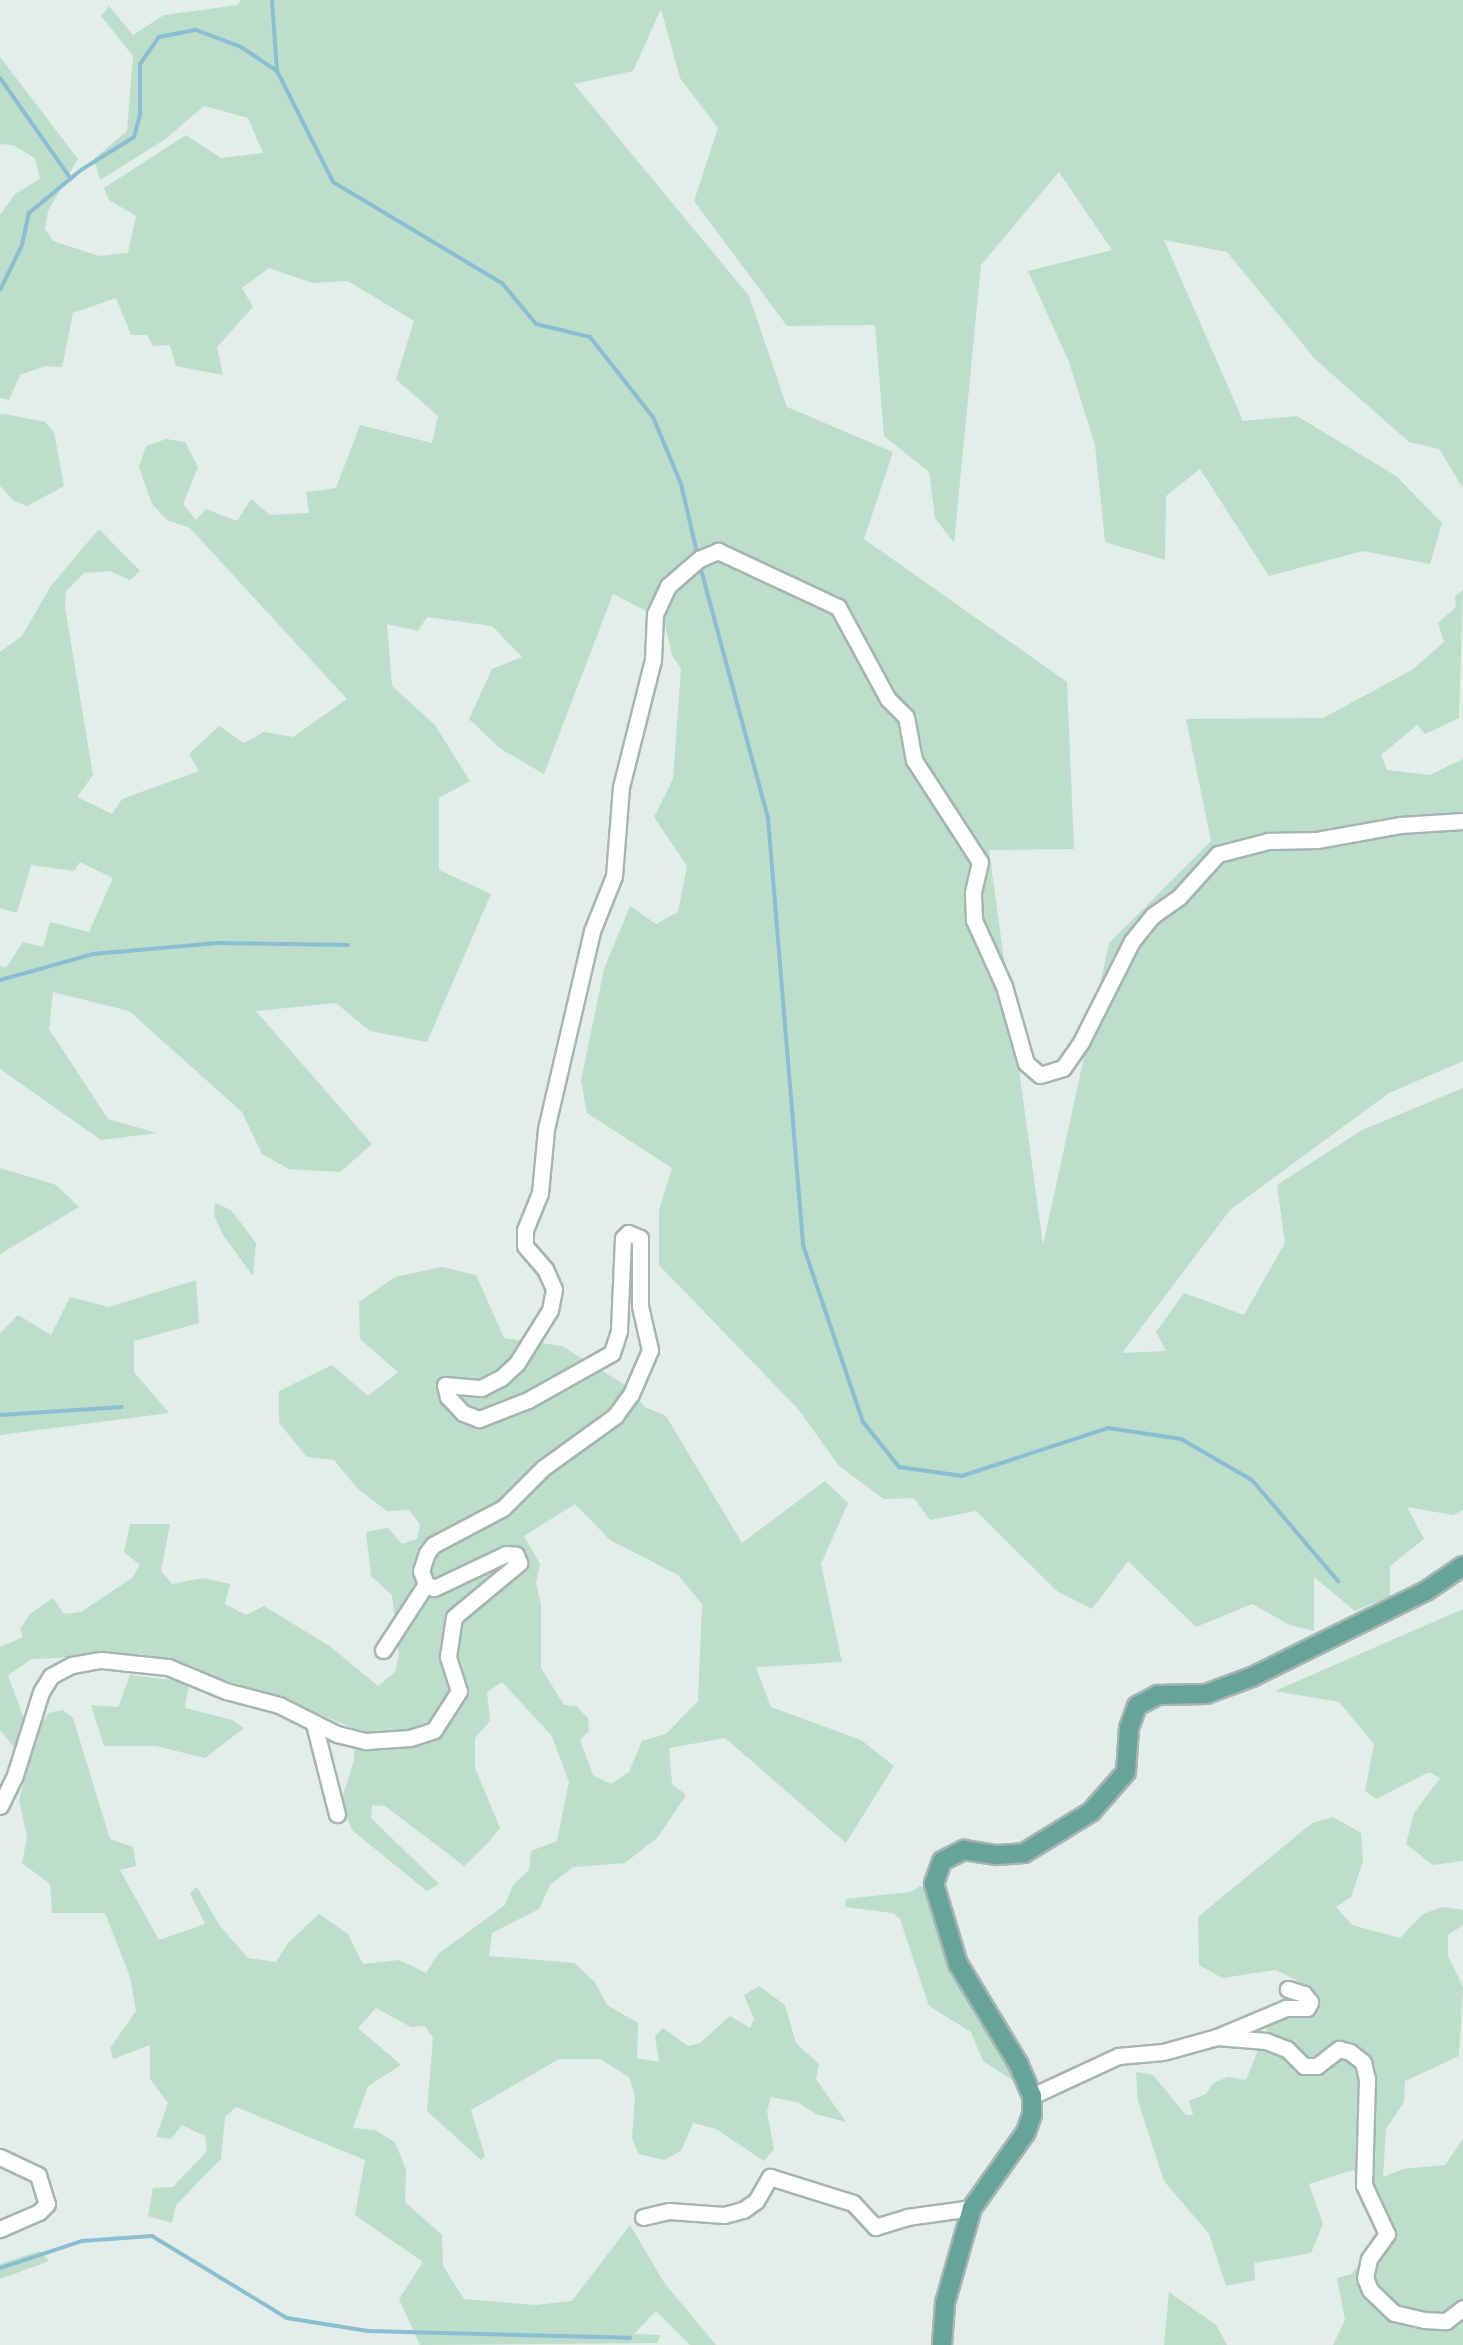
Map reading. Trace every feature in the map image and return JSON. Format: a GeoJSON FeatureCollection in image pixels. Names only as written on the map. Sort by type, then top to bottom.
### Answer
{"type":"FeatureCollection","features":[{"type":"Feature","properties":{"kind":"main road"},"geometry":{"type":"LineString","coordinates":[[942,2345],[945,2303],[972,2208],[1026,2132],[1032,2096],[1020,2065],[958,1964],[934,1884],[942,1862],[964,1850],[997,1855],[1024,1853],[1090,1812],[1126,1772],[1130,1728],[1137,1706],[1158,1696],[1206,1694],[1252,1677],[1426,1591],[1463,1566]]}},
{"type":"Feature","properties":{"kind":"street"},"geometry":{"type":"LineString","coordinates":[[0,1806],[15,1774],[41,1692],[51,1676],[72,1665],[101,1660],[168,1667],[226,1691],[279,1705],[314,1724],[366,1741],[391,1741],[434,1730],[448,1714],[458,1692],[448,1657],[454,1617],[519,1563],[516,1555],[506,1554],[434,1588],[426,1584],[421,1570],[433,1545],[503,1508],[543,1468],[615,1416],[632,1394],[650,1350],[640,1306],[640,1238],[628,1233],[623,1238],[619,1331],[612,1353],[528,1400],[479,1419],[463,1413],[448,1397],[446,1385],[481,1388],[501,1378],[517,1362],[550,1310],[554,1289],[545,1269],[526,1246],[525,1230],[540,1193],[546,1128],[592,930],[614,876],[621,787],[653,660],[655,614],[668,586],[699,559],[718,551],[838,607],[888,698],[906,716],[914,760],[980,862],[972,893],[974,920],[1004,986],[1026,1063],[1040,1075],[1063,1068],[1082,1042],[1132,941],[1152,916],[1179,897],[1218,854],[1268,841],[1318,840],[1400,825],[1463,821]]}},
{"type":"Feature","properties":{"kind":"street"},"geometry":{"type":"LineString","coordinates":[[382,1650],[426,1584]]}},
{"type":"Feature","properties":{"kind":"street"},"geometry":{"type":"LineString","coordinates":[[314,1724],[337,1814]]}},
{"type":"Feature","properties":{"kind":"street"},"geometry":{"type":"LineString","coordinates":[[1032,2096],[1118,2056],[1163,2052],[1217,2036],[1286,2008],[1308,2008],[1310,2002],[1304,1994],[1288,1989]]}},
{"type":"Feature","properties":{"kind":"street"},"geometry":{"type":"LineString","coordinates":[[1217,2036],[1266,2041],[1287,2050],[1304,2066],[1317,2066],[1339,2049],[1363,2062],[1367,2079],[1361,2172],[1388,2234],[1369,2259],[1366,2278],[1370,2290],[1394,2313],[1424,2320],[1446,2321],[1463,2308]]}},
{"type":"Feature","properties":{"kind":"street"},"geometry":{"type":"LineString","coordinates":[[0,2157],[38,2175],[47,2204],[0,2229]]}},
{"type":"Feature","properties":{"kind":"street"},"geometry":{"type":"LineString","coordinates":[[643,2217],[669,2211],[724,2215],[743,2210],[756,2201],[770,2177],[853,2204],[875,2228],[907,2217],[972,2208]]}},
{"type":"Feature","properties":{"kind":"green space"},"geometry":{"type":"Polygon","coordinates":[[[241,0],[1463,0],[1463,488],[1439,449],[1409,442],[1315,359],[1227,252],[1164,240],[1243,421],[1297,416],[1396,476],[1442,523],[1430,564],[1363,551],[1269,576],[1200,469],[1166,496],[1165,560],[1105,542],[1095,445],[1069,362],[1028,271],[1112,250],[1059,172],[981,265],[954,543],[935,518],[929,472],[884,436],[875,325],[787,326],[694,201],[718,128],[680,78],[661,9],[633,71],[574,84],[749,296],[787,407],[893,452],[864,539],[1067,682],[1074,849],[989,850],[1043,1245],[1109,943],[1211,841],[1186,719],[1323,718],[1412,670],[1444,642],[1438,623],[1456,607],[1455,596],[1463,590],[1459,718],[1425,734],[1417,725],[1381,755],[1387,770],[1430,775],[1463,759],[1463,1061],[1389,1093],[1230,1210],[1122,1353],[1166,1351],[1156,1332],[1184,1293],[1244,1315],[1285,1243],[1277,1185],[1362,1130],[1463,1088],[1463,1510],[1453,1515],[1407,1507],[1424,1539],[1390,1566],[1390,1596],[1355,1611],[1314,1577],[1314,1631],[1290,1625],[1252,1604],[1196,1627],[1128,1561],[1092,1609],[1057,1591],[976,1511],[930,1520],[914,1498],[884,1499],[839,1466],[798,1409],[659,1265],[659,1210],[672,1168],[587,1113],[581,1081],[604,969],[630,906],[656,924],[678,912],[687,866],[654,817],[673,779],[681,669],[672,655],[664,620],[613,594],[544,774],[501,749],[469,719],[492,669],[522,657],[492,626],[427,617],[418,631],[387,624],[392,686],[435,725],[470,781],[439,798],[439,870],[491,894],[427,1042],[370,1031],[336,1003],[256,1011],[372,1144],[340,1172],[289,1169],[262,1154],[242,1112],[129,1011],[53,992],[49,1029],[108,1119],[157,1133],[101,1140],[0,1069],[0,966],[6,968],[23,942],[43,947],[50,922],[89,932],[113,878],[80,862],[74,871],[31,865],[17,913],[0,908],[0,652],[22,636],[50,587],[99,529],[140,571],[130,580],[110,571],[84,573],[66,591],[65,607],[93,775],[77,797],[112,814],[122,799],[199,771],[189,754],[219,726],[244,743],[264,732],[293,737],[347,699],[190,528],[167,520],[152,504],[139,467],[146,446],[166,439],[185,442],[198,467],[183,504],[196,520],[206,509],[237,521],[251,499],[270,515],[309,513],[306,492],[336,488],[360,425],[432,443],[438,416],[396,379],[414,321],[348,281],[313,283],[269,268],[242,288],[253,307],[217,347],[223,375],[176,366],[170,345],[153,346],[147,335],[131,335],[116,298],[73,313],[62,367],[45,366],[20,375],[9,400],[0,398],[0,215],[15,194],[40,179],[35,158],[13,145],[0,144],[0,57],[78,159],[48,211],[45,229],[53,241],[99,256],[128,253],[136,216],[109,200],[104,188],[186,135],[221,158],[263,153],[248,118],[204,106],[164,140],[100,180],[94,159],[127,131],[133,56],[101,16],[109,6],[133,35],[164,15],[238,5],[241,0]]]}},
{"type":"Feature","properties":{"kind":"green space"},"geometry":{"type":"Polygon","coordinates":[[[0,415],[45,422],[54,432],[64,486],[27,506],[14,501],[0,486],[0,415]]]}},
{"type":"Feature","properties":{"kind":"green space"},"geometry":{"type":"Polygon","coordinates":[[[0,1168],[56,1185],[79,1207],[0,1254],[0,1168]]]}},
{"type":"Feature","properties":{"kind":"green space"},"geometry":{"type":"Polygon","coordinates":[[[215,1203],[231,1210],[256,1243],[253,1276],[223,1235],[214,1215],[215,1203]]]}},
{"type":"Feature","properties":{"kind":"green space"},"geometry":{"type":"Polygon","coordinates":[[[442,1267],[476,1275],[504,1338],[562,1346],[625,1385],[645,1407],[666,1416],[742,1543],[825,1481],[848,1503],[821,1564],[842,1662],[756,1667],[771,1707],[861,1740],[894,1766],[846,1843],[725,1738],[669,1748],[672,1784],[686,1795],[658,1837],[625,1863],[573,1867],[550,1885],[539,1909],[492,1933],[489,1956],[574,1963],[595,1982],[607,2005],[638,2023],[637,2058],[659,2062],[655,2036],[663,2028],[688,2046],[700,2043],[730,2016],[750,2028],[754,2019],[744,1995],[759,1986],[785,2005],[796,2043],[819,2064],[816,2079],[846,2122],[816,2114],[797,2102],[771,2097],[767,2111],[774,2149],[764,2161],[716,2129],[693,2123],[681,2151],[664,2160],[639,2154],[632,2139],[635,2096],[629,2077],[600,2059],[559,2059],[471,2110],[485,2156],[481,2160],[427,2111],[433,2038],[425,2026],[411,2027],[376,2008],[358,2028],[401,2065],[368,2086],[353,2128],[375,2130],[395,2142],[406,2170],[405,2202],[442,2235],[443,2266],[464,2299],[535,2305],[572,2301],[630,2225],[665,2284],[716,2345],[690,2345],[656,2311],[634,2334],[660,2335],[658,2343],[420,2345],[399,2299],[423,2262],[355,2215],[365,2160],[236,2107],[225,2117],[221,2159],[176,2205],[172,2223],[148,2216],[153,2188],[173,2187],[207,2151],[205,2136],[182,2125],[171,2139],[156,2137],[168,2103],[150,2079],[150,2045],[113,2059],[110,2048],[136,2011],[130,1977],[105,1913],[52,1913],[50,1884],[22,1863],[27,1837],[19,1800],[39,1728],[48,1713],[63,1710],[73,1718],[110,1839],[133,1847],[136,1866],[120,1870],[159,1940],[205,1924],[190,1893],[197,1887],[220,1926],[248,1958],[276,1962],[288,1943],[319,1914],[348,1934],[363,1964],[399,1960],[426,1973],[438,1954],[505,1905],[513,1885],[529,1870],[531,1851],[557,1841],[569,1782],[552,1736],[502,1682],[487,1692],[490,1721],[475,1738],[475,1768],[500,1828],[464,1866],[385,1806],[372,1805],[371,1818],[439,1884],[427,1891],[353,1831],[340,1804],[354,1761],[355,1729],[271,1694],[141,1654],[32,1659],[8,1675],[25,1722],[14,1747],[0,1730],[0,1647],[23,1637],[20,1629],[30,1614],[53,1598],[64,1614],[81,1612],[132,1578],[140,1565],[124,1552],[130,1524],[170,1524],[161,1571],[172,1584],[203,1578],[230,1584],[225,1604],[246,1615],[264,1606],[331,1647],[378,1686],[395,1672],[399,1654],[392,1595],[371,1576],[366,1532],[388,1528],[402,1544],[417,1539],[420,1524],[409,1510],[387,1511],[357,1488],[334,1460],[307,1457],[279,1423],[279,1391],[332,1365],[368,1396],[398,1372],[360,1339],[359,1302],[395,1277],[442,1267]],[[575,1504],[524,1536],[540,1564],[536,1583],[541,1605],[541,1668],[564,1705],[576,1706],[588,1718],[589,1731],[580,1740],[593,1775],[611,1784],[629,1772],[642,1741],[666,1734],[698,1701],[702,1604],[678,1575],[610,1540],[575,1504]]]}},
{"type":"Feature","properties":{"kind":"green space"},"geometry":{"type":"Polygon","coordinates":[[[196,1280],[199,1323],[134,1341],[134,1372],[169,1413],[0,1435],[0,1333],[18,1315],[51,1335],[70,1297],[109,1307],[196,1280]]]}},
{"type":"Feature","properties":{"kind":"green space"},"geometry":{"type":"Polygon","coordinates":[[[1463,1609],[1463,1861],[1433,1865],[1406,1844],[1414,1813],[1440,1778],[1429,1772],[1376,1799],[1365,1791],[1374,1744],[1339,1702],[1275,1691],[1463,1609]]]}},
{"type":"Feature","properties":{"kind":"green space"},"geometry":{"type":"Polygon","coordinates":[[[130,1675],[189,1682],[185,1708],[232,1720],[244,1728],[205,1758],[156,1746],[104,1746],[91,1705],[118,1707],[130,1675]]]}},
{"type":"Feature","properties":{"kind":"green space"},"geometry":{"type":"Polygon","coordinates":[[[1333,1817],[1361,1833],[1363,1861],[1351,1897],[1336,1907],[1352,1925],[1400,1938],[1423,1914],[1442,1907],[1463,1910],[1463,1925],[1448,1935],[1448,1956],[1463,1987],[1459,2056],[1405,2081],[1404,2102],[1386,2129],[1383,2177],[1403,2169],[1445,2165],[1463,2139],[1463,2345],[1333,2345],[1345,2320],[1337,2278],[1352,2274],[1391,2222],[1353,2170],[1309,2184],[1323,2224],[1311,2253],[1254,2263],[1255,2280],[1226,2286],[1209,2234],[1164,2181],[1138,2101],[1136,2072],[1153,2075],[1186,2115],[1193,2115],[1189,2101],[1206,2094],[1213,2083],[1228,2077],[1246,2080],[1270,2021],[1314,2002],[1298,1981],[1276,1970],[1222,1978],[1199,1965],[1198,1917],[1312,1823],[1333,1817]]]}},
{"type":"Feature","properties":{"kind":"green space"},"geometry":{"type":"Polygon","coordinates":[[[920,1886],[930,1891],[1017,2083],[983,2061],[971,2032],[929,2006],[900,1919],[893,1913],[845,1907],[846,1899],[910,1892],[920,1886]]]}},
{"type":"Feature","properties":{"kind":"green space"},"geometry":{"type":"Polygon","coordinates":[[[40,2251],[49,2261],[0,2279],[0,2264],[40,2251]]]}},
{"type":"Feature","properties":{"kind":"green space"},"geometry":{"type":"Polygon","coordinates":[[[1169,2292],[1216,2325],[1227,2345],[1164,2345],[1169,2292]]]}},
{"type":"Feature","properties":{"kind":"waterway"},"geometry":{"type":"LineString","coordinates":[[272,0],[277,71],[333,182],[502,283],[536,324],[590,337],[653,417],[681,484],[698,557]]}},
{"type":"Feature","properties":{"kind":"waterway"},"geometry":{"type":"LineString","coordinates":[[0,290],[22,245],[29,213],[81,170],[134,137],[140,114],[140,64],[159,37],[196,30],[241,47],[277,71]]}},
{"type":"Feature","properties":{"kind":"waterway"},"geometry":{"type":"LineString","coordinates":[[0,78],[71,179]]}},
{"type":"Feature","properties":{"kind":"waterway"},"geometry":{"type":"LineString","coordinates":[[700,566],[768,818],[803,1245],[863,1422],[899,1467],[962,1476],[1108,1428],[1181,1439],[1252,1480],[1338,1581]]}},
{"type":"Feature","properties":{"kind":"waterway"},"geometry":{"type":"LineString","coordinates":[[0,980],[93,954],[218,943],[348,945]]}},
{"type":"Feature","properties":{"kind":"waterway"},"geometry":{"type":"LineString","coordinates":[[0,1415],[122,1407]]}},
{"type":"Feature","properties":{"kind":"waterway"},"geometry":{"type":"LineString","coordinates":[[0,2268],[82,2241],[152,2236],[287,2318],[368,2331],[630,2338]]}}]}
